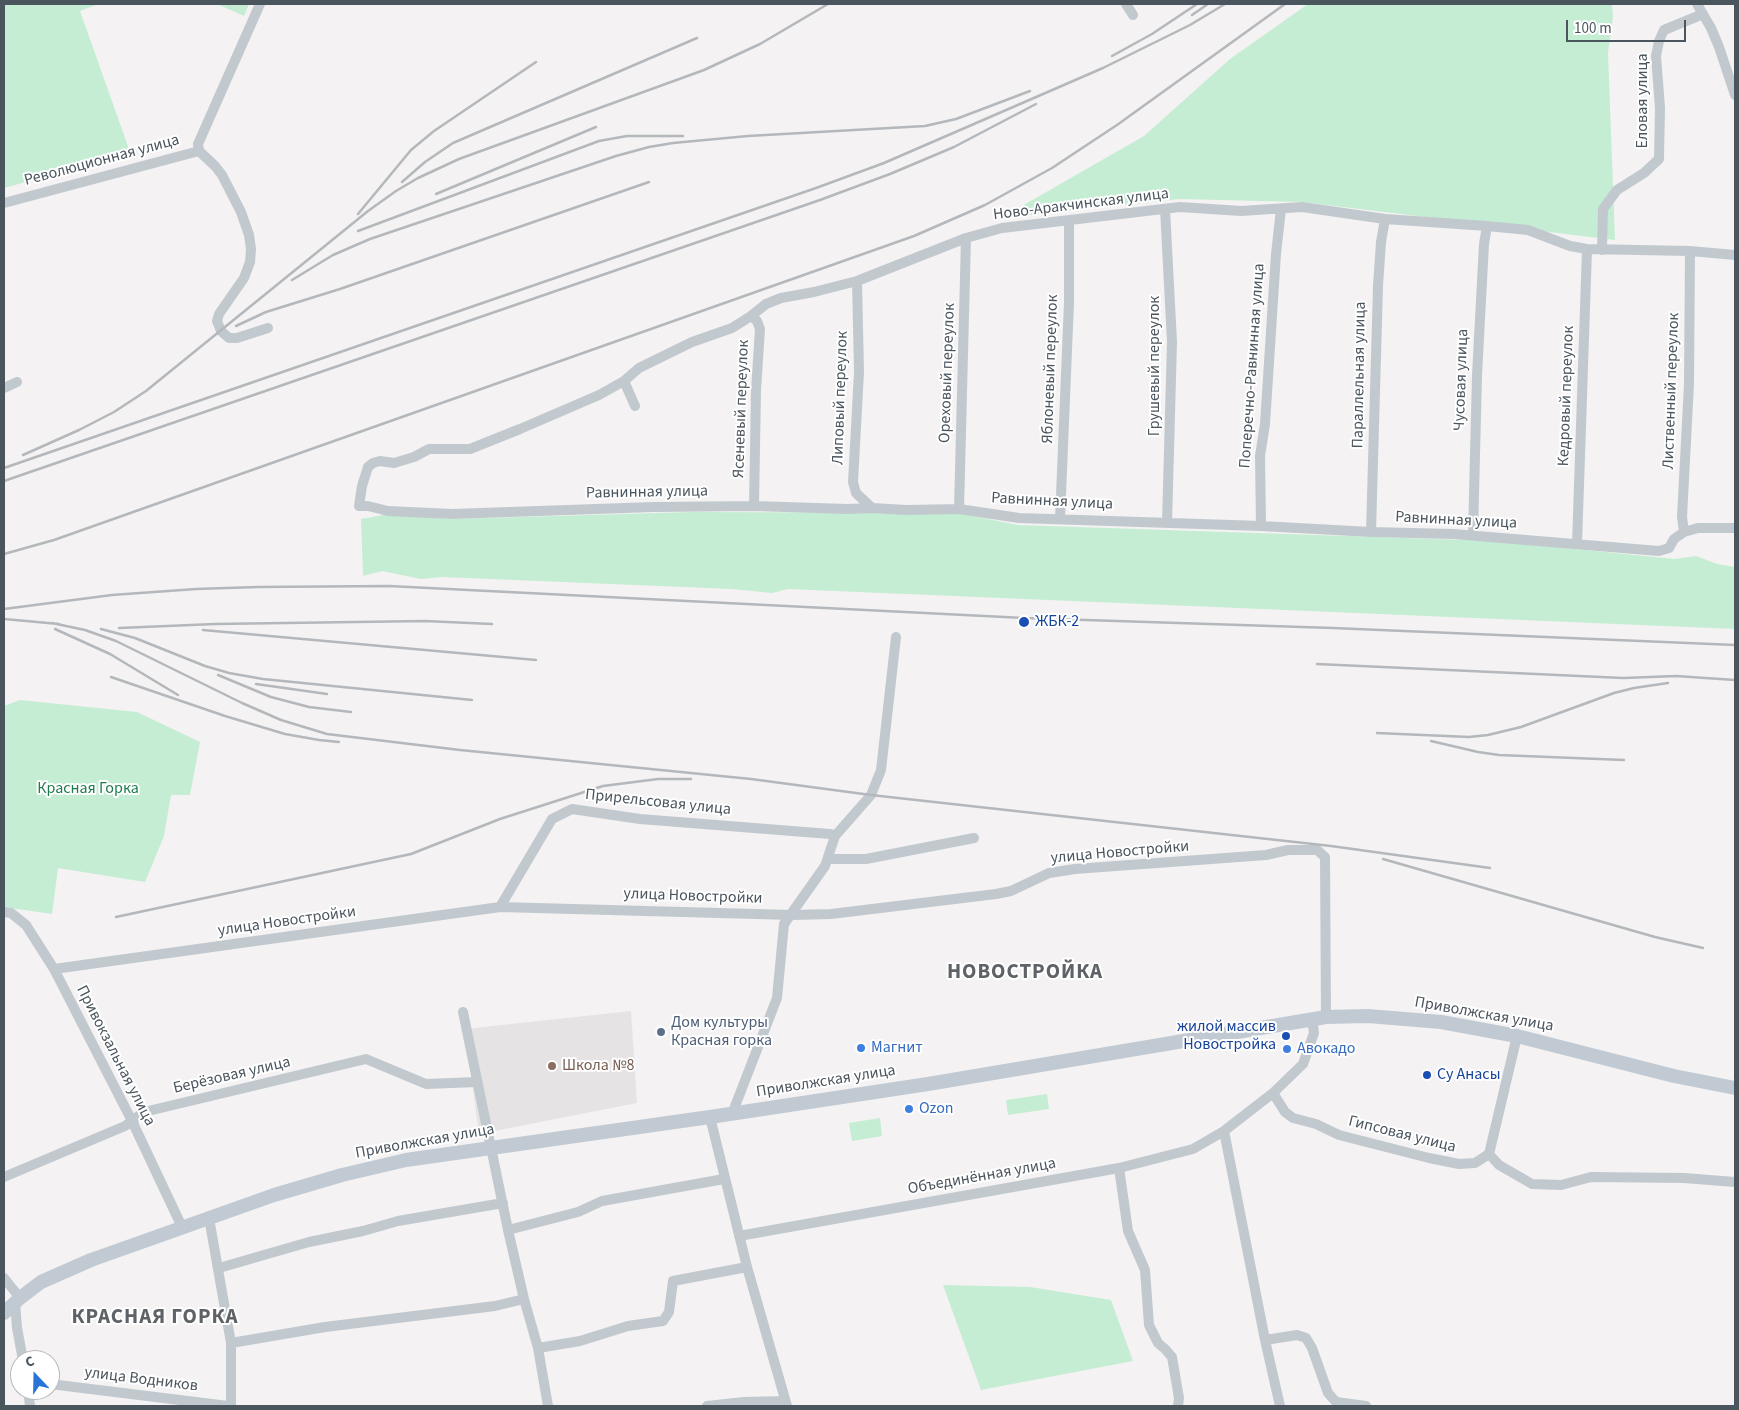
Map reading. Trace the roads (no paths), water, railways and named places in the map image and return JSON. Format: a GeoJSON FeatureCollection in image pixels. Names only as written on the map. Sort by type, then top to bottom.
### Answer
{"type":"FeatureCollection","features":[{"type":"Feature","properties":{"kind":"main road","name":"Приволжская улица"},"geometry":{"type":"LineString","coordinates":[[4,1313],[41,1282],[182,1227],[274,1195],[342,1175],[406,1160],[928,1084],[1205,1039],[1319,1018],[1368,1016],[1441,1022],[1517,1036],[1674,1076],[1735,1088]]}},
{"type":"Feature","properties":{"kind":"street","name":"Революционная улица"},"geometry":{"type":"LineString","coordinates":[[4,202],[199,151],[198,144],[200,139],[212,116],[260,4]]}},
{"type":"Feature","properties":{"kind":"street"},"geometry":{"type":"LineString","coordinates":[[1126,4],[1133,15]]}},
{"type":"Feature","properties":{"kind":"street"},"geometry":{"type":"LineString","coordinates":[[1698,4],[1719,47],[1735,95]]}},
{"type":"Feature","properties":{"kind":"street","name":"Еловая улица"},"geometry":{"type":"LineString","coordinates":[[1602,250],[1603,209],[1617,190],[1644,173],[1659,159],[1660,108],[1656,56],[1659,41],[1664,30],[1703,14]]}},
{"type":"Feature","properties":{"kind":"street"},"geometry":{"type":"LineString","coordinates":[[199,151],[215,166],[238,205],[249,235],[251,249],[250,262],[244,278],[219,314],[218,321],[221,331],[229,338],[237,338],[268,328]]}},
{"type":"Feature","properties":{"kind":"street","name":"Ново-Аракчинская улица"},"geometry":{"type":"LineString","coordinates":[[359,506],[362,486],[368,467],[374,463],[380,461],[394,463],[414,457],[429,449],[470,449],[599,395],[624,381],[639,368],[692,342],[732,328],[766,304],[781,298],[857,281],[966,238],[1002,228],[1180,207],[1241,211],[1302,207],[1385,219],[1528,230],[1570,246],[1587,249],[1690,251],[1735,255]]}},
{"type":"Feature","properties":{"kind":"street","name":"Грушевый переулок"},"geometry":{"type":"LineString","coordinates":[[1165,209],[1172,342],[1167,523]]}},
{"type":"Feature","properties":{"kind":"street","name":"Поперечно-Равнинная улица"},"geometry":{"type":"LineString","coordinates":[[1261,526],[1260,456],[1265,424],[1276,254],[1281,209]]}},
{"type":"Feature","properties":{"kind":"street","name":"Параллельная улица"},"geometry":{"type":"LineString","coordinates":[[1371,532],[1378,286],[1381,242],[1385,219]]}},
{"type":"Feature","properties":{"kind":"street","name":"Яблоневый переулок"},"geometry":{"type":"LineString","coordinates":[[1060,519],[1069,302],[1069,221]]}},
{"type":"Feature","properties":{"kind":"street","name":"Чусовая улица"},"geometry":{"type":"LineString","coordinates":[[1472,535],[1477,375],[1484,244],[1487,226]]}},
{"type":"Feature","properties":{"kind":"street","name":"Ореховый переулок"},"geometry":{"type":"LineString","coordinates":[[959,509],[966,238]]}},
{"type":"Feature","properties":{"kind":"street","name":"Кедровый переулок"},"geometry":{"type":"LineString","coordinates":[[1577,544],[1587,249]]}},
{"type":"Feature","properties":{"kind":"street","name":"Лиственный переулок"},"geometry":{"type":"LineString","coordinates":[[1684,532],[1682,517],[1689,384],[1690,251]]}},
{"type":"Feature","properties":{"kind":"street","name":"Липовый переулок"},"geometry":{"type":"LineString","coordinates":[[857,281],[859,372],[853,482],[856,493],[872,508]]}},
{"type":"Feature","properties":{"kind":"street","name":"Ясеневый переулок"},"geometry":{"type":"LineString","coordinates":[[751,316],[757,321],[760,328],[756,390],[754,506]]}},
{"type":"Feature","properties":{"kind":"street"},"geometry":{"type":"LineString","coordinates":[[624,381],[635,406]]}},
{"type":"Feature","properties":{"kind":"street"},"geometry":{"type":"LineString","coordinates":[[4,388],[17,382]]}},
{"type":"Feature","properties":{"kind":"street","name":"Равнинная улица"},"geometry":{"type":"LineString","coordinates":[[359,506],[368,506],[388,511],[452,514],[654,507],[754,506],[906,510],[959,509],[1019,518],[1472,535],[1659,551],[1669,548],[1674,539],[1684,532]]}},
{"type":"Feature","properties":{"kind":"street"},"geometry":{"type":"LineString","coordinates":[[1684,532],[1698,528],[1735,528]]}},
{"type":"Feature","properties":{"kind":"street"},"geometry":{"type":"LineString","coordinates":[[732,1114],[777,998],[784,924],[825,866],[835,836],[871,795],[881,770],[896,637]]}},
{"type":"Feature","properties":{"kind":"street","name":"Прирельсовая улица"},"geometry":{"type":"LineString","coordinates":[[500,907],[552,819],[572,809],[640,819],[830,834],[835,836]]}},
{"type":"Feature","properties":{"kind":"street"},"geometry":{"type":"LineString","coordinates":[[828,859],[866,859],[974,838]]}},
{"type":"Feature","properties":{"kind":"street","name":"улица Новостройки"},"geometry":{"type":"LineString","coordinates":[[54,969],[500,907],[792,915],[831,914],[996,894],[1011,891],[1049,873],[1075,869],[1266,855],[1288,850],[1317,850],[1325,857]]}},
{"type":"Feature","properties":{"kind":"street","name":"Объединённая улица"},"geometry":{"type":"LineString","coordinates":[[739,1236],[1119,1168],[1193,1149],[1224,1131],[1273,1093],[1303,1064],[1319,1018],[1325,857]]}},
{"type":"Feature","properties":{"kind":"street","name":"Привокзальная улица"},"geometry":{"type":"LineString","coordinates":[[4,912],[11,913],[26,925],[54,969],[132,1122],[182,1227]]}},
{"type":"Feature","properties":{"kind":"street"},"geometry":{"type":"LineString","coordinates":[[463,1012],[508,1230],[524,1300],[538,1348],[548,1406]]}},
{"type":"Feature","properties":{"kind":"street"},"geometry":{"type":"LineString","coordinates":[[1517,1036],[1489,1154],[1499,1165],[1532,1184],[1561,1185],[1590,1177],[1684,1178],[1735,1182]]}},
{"type":"Feature","properties":{"kind":"street","name":"Берёзовая улица"},"geometry":{"type":"LineString","coordinates":[[4,1177],[125,1126],[144,1112],[366,1059],[426,1084],[477,1082]]}},
{"type":"Feature","properties":{"kind":"street","name":"Гипсовая улица"},"geometry":{"type":"LineString","coordinates":[[1273,1093],[1285,1112],[1293,1118],[1316,1124],[1339,1135],[1459,1164],[1475,1163],[1489,1154]]}},
{"type":"Feature","properties":{"kind":"street"},"geometry":{"type":"LineString","coordinates":[[707,1406],[744,1402],[786,1404],[746,1267],[710,1117]]}},
{"type":"Feature","properties":{"kind":"street"},"geometry":{"type":"LineString","coordinates":[[1224,1131],[1265,1340],[1280,1406]]}},
{"type":"Feature","properties":{"kind":"street"},"geometry":{"type":"LineString","coordinates":[[1119,1168],[1128,1231],[1145,1270],[1149,1325],[1158,1343],[1172,1357],[1179,1398],[1178,1406]]}},
{"type":"Feature","properties":{"kind":"street"},"geometry":{"type":"LineString","coordinates":[[508,1230],[578,1212],[602,1201],[724,1179]]}},
{"type":"Feature","properties":{"kind":"street"},"geometry":{"type":"LineString","coordinates":[[219,1268],[309,1242],[363,1231],[398,1221],[502,1203]]}},
{"type":"Feature","properties":{"kind":"street"},"geometry":{"type":"LineString","coordinates":[[210,1218],[231,1343],[230,1406]]}},
{"type":"Feature","properties":{"kind":"street"},"geometry":{"type":"LineString","coordinates":[[538,1348],[580,1341],[628,1326],[663,1321],[669,1312],[672,1281],[746,1267]]}},
{"type":"Feature","properties":{"kind":"street"},"geometry":{"type":"LineString","coordinates":[[4,1278],[18,1300],[17,1328],[21,1350]]}},
{"type":"Feature","properties":{"kind":"street"},"geometry":{"type":"LineString","coordinates":[[231,1343],[324,1326],[495,1306],[524,1300]]}},
{"type":"Feature","properties":{"kind":"street"},"geometry":{"type":"LineString","coordinates":[[1265,1340],[1297,1335],[1306,1338],[1312,1348],[1328,1394],[1336,1402],[1366,1406]]}},
{"type":"Feature","properties":{"kind":"street","name":"улица Водников"},"geometry":{"type":"LineString","coordinates":[[60,1385],[230,1406]]}},
{"type":"Feature","properties":{"kind":"railway"},"geometry":{"type":"LineString","coordinates":[[23,455],[114,412],[146,391],[368,211],[418,178],[459,159],[704,70],[760,44],[828,4]]}},
{"type":"Feature","properties":{"kind":"railway"},"geometry":{"type":"LineString","coordinates":[[1112,56],[1152,34],[1197,4]]}},
{"type":"Feature","properties":{"kind":"railway"},"geometry":{"type":"LineString","coordinates":[[1192,15],[1208,4]]}},
{"type":"Feature","properties":{"kind":"railway"},"geometry":{"type":"LineString","coordinates":[[4,468],[884,163],[1103,68],[1190,25],[1225,4]]}},
{"type":"Feature","properties":{"kind":"railway"},"geometry":{"type":"LineString","coordinates":[[4,554],[54,540],[914,236],[985,205],[1052,168],[1117,125],[1285,4]]}},
{"type":"Feature","properties":{"kind":"railway"},"geometry":{"type":"LineString","coordinates":[[402,182],[425,162],[453,143],[697,38]]}},
{"type":"Feature","properties":{"kind":"railway"},"geometry":{"type":"LineString","coordinates":[[358,214],[411,150],[434,131],[536,62]]}},
{"type":"Feature","properties":{"kind":"railway"},"geometry":{"type":"LineString","coordinates":[[292,280],[333,255],[370,239],[616,156],[649,147],[748,136],[925,126],[956,119],[1030,91]]}},
{"type":"Feature","properties":{"kind":"railway"},"geometry":{"type":"LineString","coordinates":[[4,481],[820,200],[890,174],[954,147],[1036,104]]}},
{"type":"Feature","properties":{"kind":"railway"},"geometry":{"type":"LineString","coordinates":[[436,194],[596,127]]}},
{"type":"Feature","properties":{"kind":"railway"},"geometry":{"type":"LineString","coordinates":[[358,231],[599,141],[627,136],[683,136]]}},
{"type":"Feature","properties":{"kind":"railway"},"geometry":{"type":"LineString","coordinates":[[236,326],[266,312],[340,289],[649,182]]}},
{"type":"Feature","properties":{"kind":"railway"},"geometry":{"type":"LineString","coordinates":[[4,609],[112,595],[196,589],[389,586],[1024,618],[1333,628],[1735,645]]}},
{"type":"Feature","properties":{"kind":"railway"},"geometry":{"type":"LineString","coordinates":[[4,619],[59,624]]}},
{"type":"Feature","properties":{"kind":"railway"},"geometry":{"type":"LineString","coordinates":[[119,628],[215,624],[425,621],[492,624]]}},
{"type":"Feature","properties":{"kind":"railway"},"geometry":{"type":"LineString","coordinates":[[52,623],[85,630],[116,641],[242,703],[281,720],[327,734],[460,750],[751,779],[871,795],[1331,846],[1490,868]]}},
{"type":"Feature","properties":{"kind":"railway"},"geometry":{"type":"LineString","coordinates":[[55,629],[110,654],[178,695]]}},
{"type":"Feature","properties":{"kind":"railway"},"geometry":{"type":"LineString","coordinates":[[101,629],[135,638],[205,666],[229,673],[263,679],[472,700]]}},
{"type":"Feature","properties":{"kind":"railway"},"geometry":{"type":"LineString","coordinates":[[203,630],[536,660]]}},
{"type":"Feature","properties":{"kind":"railway"},"geometry":{"type":"LineString","coordinates":[[1317,664],[1623,678],[1676,676],[1735,680]]}},
{"type":"Feature","properties":{"kind":"railway"},"geometry":{"type":"LineString","coordinates":[[218,675],[271,697],[309,707],[351,712]]}},
{"type":"Feature","properties":{"kind":"railway"},"geometry":{"type":"LineString","coordinates":[[111,677],[225,716],[285,734],[339,742]]}},
{"type":"Feature","properties":{"kind":"railway"},"geometry":{"type":"LineString","coordinates":[[1377,733],[1469,737],[1488,735],[1521,727],[1614,693],[1668,683]]}},
{"type":"Feature","properties":{"kind":"railway"},"geometry":{"type":"LineString","coordinates":[[256,684],[327,694]]}},
{"type":"Feature","properties":{"kind":"railway"},"geometry":{"type":"LineString","coordinates":[[1431,741],[1499,755],[1624,760]]}},
{"type":"Feature","properties":{"kind":"railway"},"geometry":{"type":"LineString","coordinates":[[116,917],[411,854],[500,819],[603,786],[658,779],[691,779]]}},
{"type":"Feature","properties":{"kind":"railway"},"geometry":{"type":"LineString","coordinates":[[1383,859],[1655,937],[1703,948]]}},
{"type":"Feature","properties":{"kind":"place","name":"ЖБК-2"},"geometry":{"type":"Point","coordinates":[1024,622]}},
{"type":"Feature","properties":{"kind":"place","name":"Дом культуры Красная горка"},"geometry":{"type":"Point","coordinates":[661,1032]}},
{"type":"Feature","properties":{"kind":"place","name":"жилой массив Новостройка"},"geometry":{"type":"Point","coordinates":[1286,1036]}},
{"type":"Feature","properties":{"kind":"place","name":"Магнит"},"geometry":{"type":"Point","coordinates":[861,1048]}},
{"type":"Feature","properties":{"kind":"place","name":"Авокадо"},"geometry":{"type":"Point","coordinates":[1287,1049]}},
{"type":"Feature","properties":{"kind":"place","name":"Школа №8"},"geometry":{"type":"Point","coordinates":[552,1066]}},
{"type":"Feature","properties":{"kind":"place","name":"Су Анасы"},"geometry":{"type":"Point","coordinates":[1427,1075]}},
{"type":"Feature","properties":{"kind":"place","name":"Ozon"},"geometry":{"type":"Point","coordinates":[909,1109]}},
{"type":"Feature","properties":{"kind":"district","name":"НОВОСТРОЙКА"},"geometry":{"type":"Point","coordinates":[1025,973]}},
{"type":"Feature","properties":{"kind":"district","name":"КРАСНАЯ ГОРКА"},"geometry":{"type":"Point","coordinates":[155,1318]}},
{"type":"Feature","properties":{"kind":"park label","name":"Красная Горка"},"geometry":{"type":"Point","coordinates":[88,789]}}]}
